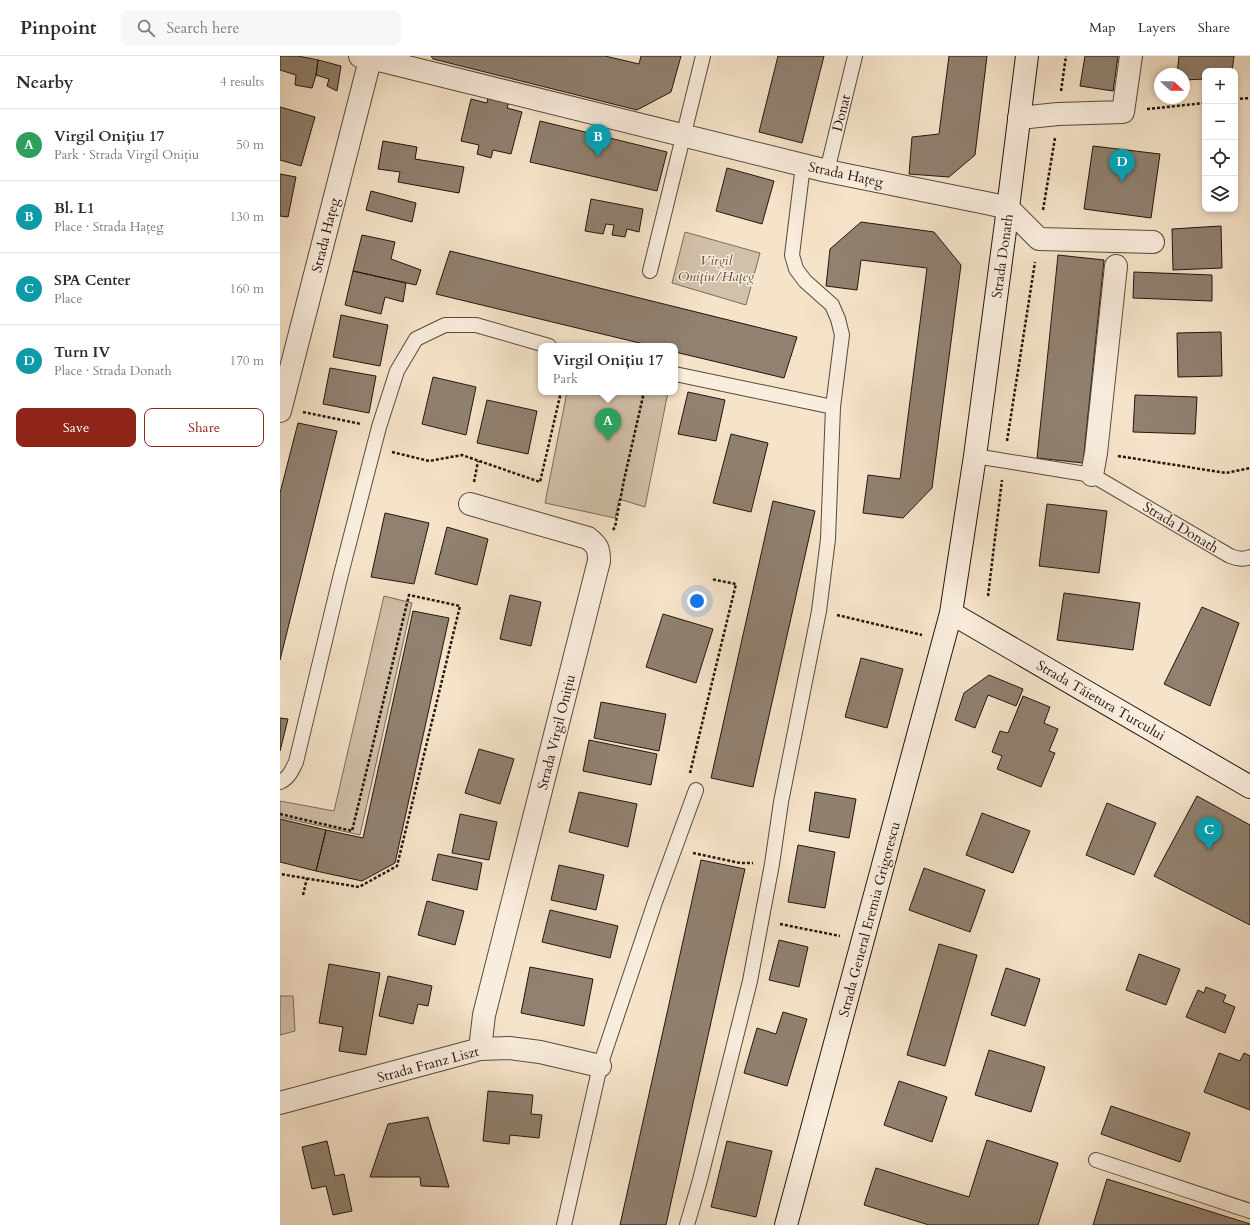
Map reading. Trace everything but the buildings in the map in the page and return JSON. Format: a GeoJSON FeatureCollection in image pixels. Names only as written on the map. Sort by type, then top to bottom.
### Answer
{"type":"FeatureCollection","features":[{"type":"Feature","properties":{"kind":"street","name":"Strada Donath"},"geometry":{"type":"LineString","coordinates":[[951,614],[975,456],[1027,56]]}},
{"type":"Feature","properties":{"kind":"street"},"geometry":{"type":"LineString","coordinates":[[1019,118],[1058,114],[1123,112],[1131,56]]}},
{"type":"Feature","properties":{"kind":"street","name":"Strada Hațeg"},"geometry":{"type":"LineString","coordinates":[[280,409],[367,57],[803,165],[1008,208]]}},
{"type":"Feature","properties":{"kind":"street"},"geometry":{"type":"LineString","coordinates":[[1008,208],[1039,239],[1153,242]]}},
{"type":"Feature","properties":{"kind":"street"},"geometry":{"type":"LineString","coordinates":[[1092,475],[1096,453],[1116,266]]}},
{"type":"Feature","properties":{"kind":"street"},"geometry":{"type":"LineString","coordinates":[[470,504],[588,538],[596,544],[599,551]]}},
{"type":"Feature","properties":{"kind":"street","name":"Strada Virgil Onițiu"},"geometry":{"type":"LineString","coordinates":[[480,1049],[484,1015],[599,561],[599,551]]}},
{"type":"Feature","properties":{"kind":"street","name":"Strada Tăietura Turcului"},"geometry":{"type":"LineString","coordinates":[[951,614],[1250,787]]}},
{"type":"Feature","properties":{"kind":"street","name":"Strada General Eremia Grigorescu"},"geometry":{"type":"LineString","coordinates":[[786,1225],[951,614]]}},
{"type":"Feature","properties":{"kind":"street","name":"Strada Franz Liszt"},"geometry":{"type":"LineString","coordinates":[[280,1103],[480,1049],[509,1048],[540,1052],[600,1066]]}},
{"type":"Feature","properties":{"kind":"lane"},"geometry":{"type":"LineString","coordinates":[[650,271],[703,56]]}},
{"type":"Feature","properties":{"kind":"lane","name":"Donat"},"geometry":{"type":"LineString","coordinates":[[828,170],[855,56]]}},
{"type":"Feature","properties":{"kind":"lane"},"geometry":{"type":"LineString","coordinates":[[687,1225],[700,1180],[750,981],[772,864],[781,802],[819,611],[828,539],[833,407],[842,335],[838,319],[832,305],[805,281],[796,269],[792,255],[803,165]]}},
{"type":"Feature","properties":{"kind":"lane"},"geometry":{"type":"LineString","coordinates":[[280,782],[291,773],[296,762],[373,448],[397,371],[416,339],[444,325],[476,325],[539,343]]}},
{"type":"Feature","properties":{"kind":"lane"},"geometry":{"type":"LineString","coordinates":[[678,375],[833,407]]}},
{"type":"Feature","properties":{"kind":"lane","name":"Strada Donath"},"geometry":{"type":"LineString","coordinates":[[975,456],[1092,475],[1230,556],[1237,559],[1246,559],[1250,557]]}},
{"type":"Feature","properties":{"kind":"lane"},"geometry":{"type":"LineString","coordinates":[[564,1225],[600,1066],[655,902],[696,790]]}},
{"type":"Feature","properties":{"kind":"lane"},"geometry":{"type":"LineString","coordinates":[[1096,1160],[1250,1210]]}},
{"type":"Feature","properties":{"kind":"path"},"geometry":{"type":"LineString","coordinates":[[988,596],[1004,460],[1066,56]]}},
{"type":"Feature","properties":{"kind":"path"},"geometry":{"type":"LineString","coordinates":[[1238,99],[1250,98]]}},
{"type":"Feature","properties":{"kind":"path"},"geometry":{"type":"LineString","coordinates":[[1123,112],[1202,103]]}},
{"type":"Feature","properties":{"kind":"path"},"geometry":{"type":"LineString","coordinates":[[373,448],[429,461],[462,455],[540,482],[560,395]]}},
{"type":"Feature","properties":{"kind":"path"},"geometry":{"type":"LineString","coordinates":[[599,551],[615,527],[643,395]]}},
{"type":"Feature","properties":{"kind":"path"},"geometry":{"type":"LineString","coordinates":[[280,409],[379,427]]}},
{"type":"Feature","properties":{"kind":"path"},"geometry":{"type":"LineString","coordinates":[[1096,453],[1226,473],[1250,468]]}},
{"type":"Feature","properties":{"kind":"path"},"geometry":{"type":"LineString","coordinates":[[696,790],[690,774],[736,584],[711,579]]}},
{"type":"Feature","properties":{"kind":"path"},"geometry":{"type":"LineString","coordinates":[[280,814],[352,831],[409,595],[460,606],[397,866],[359,887],[280,874]]}},
{"type":"Feature","properties":{"kind":"path"},"geometry":{"type":"LineString","coordinates":[[819,611],[925,636]]}},
{"type":"Feature","properties":{"kind":"path"},"geometry":{"type":"LineString","coordinates":[[674,850],[740,863],[772,864]]}},
{"type":"Feature","properties":{"kind":"path"},"geometry":{"type":"LineString","coordinates":[[303,895],[307,878]]}},
{"type":"Feature","properties":{"kind":"path"},"geometry":{"type":"LineString","coordinates":[[762,921],[845,937]]}},
{"type":"Feature","properties":{"kind":"green space","name":"Virgil Onițiu/Hațeg"},"geometry":{"type":"Polygon","coordinates":[[[685,232],[760,253],[746,305],[672,283],[685,232]]]}},
{"type":"Feature","properties":{"kind":"green space"},"geometry":{"type":"Polygon","coordinates":[[[566,395],[667,395],[645,507],[619,499],[615,518],[545,503],[566,395]]]}},
{"type":"Feature","properties":{"kind":"green space"},"geometry":{"type":"Polygon","coordinates":[[[384,596],[412,603],[360,835],[280,817],[280,801],[334,811],[384,596]]]}},
{"type":"Feature","properties":{"kind":"green space"},"geometry":{"type":"Polygon","coordinates":[[[280,996],[293,996],[295,1031],[280,1035],[280,996]]]}},
{"type":"Feature","properties":{"kind":"place","name":"Bl. L1"},"geometry":{"type":"Point","coordinates":[598,157]}},
{"type":"Feature","properties":{"kind":"place","name":"Turn IV"},"geometry":{"type":"Point","coordinates":[1122,182]}},
{"type":"Feature","properties":{"kind":"place","name":"Virgil Onițiu 17"},"geometry":{"type":"Point","coordinates":[608,441]}},
{"type":"Feature","properties":{"kind":"place","name":"SPA Center"},"geometry":{"type":"Point","coordinates":[1209,850]}}]}
